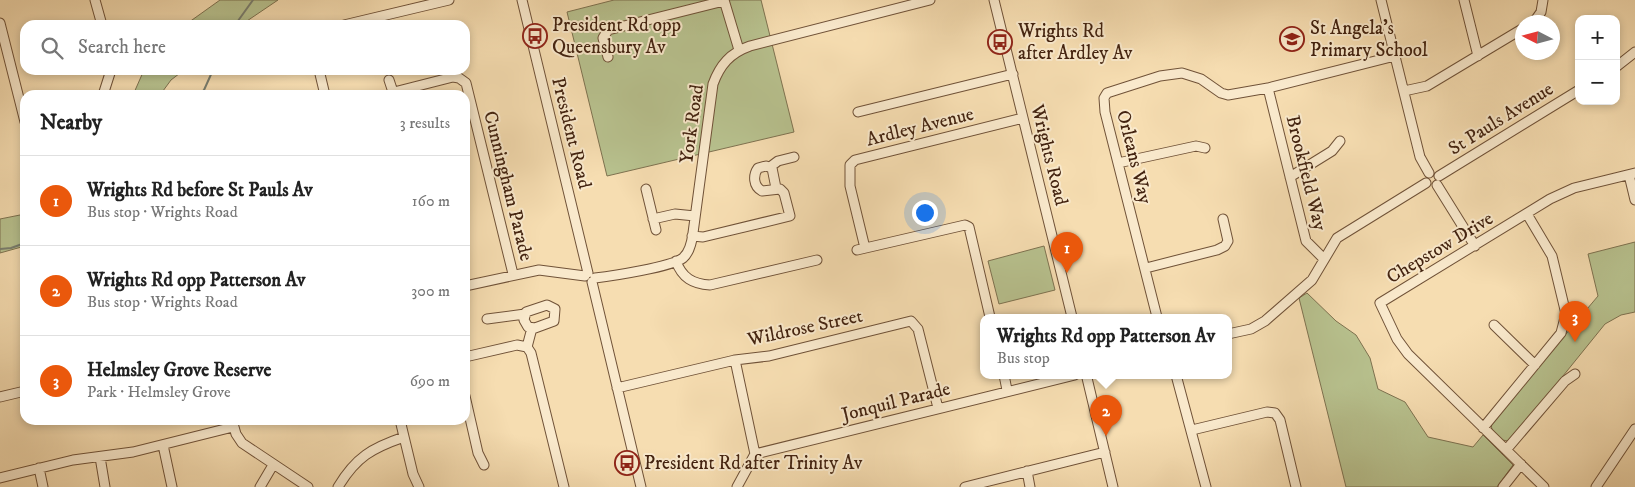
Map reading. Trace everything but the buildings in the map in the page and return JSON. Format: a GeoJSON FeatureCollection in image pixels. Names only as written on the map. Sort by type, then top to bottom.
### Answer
{"type":"FeatureCollection","features":[{"type":"Feature","properties":{"kind":"street"},"geometry":{"type":"LineString","coordinates":[[95,0],[101,20]]}},
{"type":"Feature","properties":{"kind":"street"},"geometry":{"type":"LineString","coordinates":[[364,20],[446,0]]}},
{"type":"Feature","properties":{"kind":"street","name":"President Road"},"geometry":{"type":"LineString","coordinates":[[522,0],[641,487]]}},
{"type":"Feature","properties":{"kind":"street","name":"York Road"},"geometry":{"type":"LineString","coordinates":[[676,261],[688,252],[692,236],[713,84],[718,68],[739,50],[930,0]]}},
{"type":"Feature","properties":{"kind":"street","name":"Wrights Road"},"geometry":{"type":"LineString","coordinates":[[994,0],[1071,314]]}},
{"type":"Feature","properties":{"kind":"street"},"geometry":{"type":"LineString","coordinates":[[1381,0],[1420,157],[1429,173]]}},
{"type":"Feature","properties":{"kind":"street"},"geometry":{"type":"LineString","coordinates":[[1464,0],[1478,56]]}},
{"type":"Feature","properties":{"kind":"street"},"geometry":{"type":"LineString","coordinates":[[1539,15],[1543,0]]}},
{"type":"Feature","properties":{"kind":"street"},"geometry":{"type":"LineString","coordinates":[[608,57],[603,38],[608,30],[724,1],[739,50]]}},
{"type":"Feature","properties":{"kind":"street"},"geometry":{"type":"LineString","coordinates":[[0,22],[20,102]]}},
{"type":"Feature","properties":{"kind":"street"},"geometry":{"type":"LineString","coordinates":[[1404,91],[1427,86],[1515,33]]}},
{"type":"Feature","properties":{"kind":"street"},"geometry":{"type":"LineString","coordinates":[[1620,64],[1635,52]]}},
{"type":"Feature","properties":{"kind":"street","name":"Orleans Way"},"geometry":{"type":"LineString","coordinates":[[1156,314],[1105,112],[1104,98],[1107,93],[1160,76],[1182,73],[1201,79],[1228,95],[1268,88],[1395,56]]}},
{"type":"Feature","properties":{"kind":"street"},"geometry":{"type":"LineString","coordinates":[[858,112],[1013,74]]}},
{"type":"Feature","properties":{"kind":"street"},"geometry":{"type":"LineString","coordinates":[[106,90],[110,75]]}},
{"type":"Feature","properties":{"kind":"street"},"geometry":{"type":"LineString","coordinates":[[320,75],[324,90]]}},
{"type":"Feature","properties":{"kind":"street","name":"Cunningham Parade"},"geometry":{"type":"LineString","coordinates":[[408,90],[463,76],[468,90]]}},
{"type":"Feature","properties":{"kind":"street"},"geometry":{"type":"LineString","coordinates":[[389,80],[393,90]]}},
{"type":"Feature","properties":{"kind":"street","name":"Brookfield Way"},"geometry":{"type":"LineString","coordinates":[[1268,88],[1306,241],[1324,259]]}},
{"type":"Feature","properties":{"kind":"street","name":"St Pauls Avenue"},"geometry":{"type":"LineString","coordinates":[[1438,181],[1575,93]]}},
{"type":"Feature","properties":{"kind":"street","name":"Cunningham Parade"},"geometry":{"type":"LineString","coordinates":[[470,96],[513,274]]}},
{"type":"Feature","properties":{"kind":"street","name":"Ardley Avenue"},"geometry":{"type":"LineString","coordinates":[[989,314],[969,227],[965,224],[861,249],[849,177],[850,165],[855,160],[1023,118]]}},
{"type":"Feature","properties":{"kind":"street"},"geometry":{"type":"LineString","coordinates":[[1290,177],[1332,151],[1340,141]]}},
{"type":"Feature","properties":{"kind":"street"},"geometry":{"type":"LineString","coordinates":[[1118,163],[1196,146],[1205,148]]}},
{"type":"Feature","properties":{"kind":"street"},"geometry":{"type":"LineString","coordinates":[[692,236],[703,237],[790,216],[784,193],[776,188],[762,191],[756,185],[754,178],[758,168],[770,167],[778,162],[794,157]]}},
{"type":"Feature","properties":{"kind":"street"},"geometry":{"type":"LineString","coordinates":[[770,167],[773,170],[776,188]]}},
{"type":"Feature","properties":{"kind":"street"},"geometry":{"type":"LineString","coordinates":[[1429,173],[1436,173],[1438,181],[1475,246]]}},
{"type":"Feature","properties":{"kind":"street"},"geometry":{"type":"LineString","coordinates":[[1426,183],[1425,178],[1429,173]]}},
{"type":"Feature","properties":{"kind":"street"},"geometry":{"type":"LineString","coordinates":[[1632,174],[1635,200]]}},
{"type":"Feature","properties":{"kind":"street","name":"Chepstow Drive"},"geometry":{"type":"LineString","coordinates":[[1544,487],[1408,354],[1397,339],[1380,303],[1550,199],[1574,188],[1632,174]]}},
{"type":"Feature","properties":{"kind":"street"},"geometry":{"type":"LineString","coordinates":[[1426,183],[1432,187],[1438,181]]}},
{"type":"Feature","properties":{"kind":"street"},"geometry":{"type":"LineString","coordinates":[[1232,333],[1251,329],[1265,321],[1312,280],[1337,238],[1426,183]]}},
{"type":"Feature","properties":{"kind":"street"},"geometry":{"type":"LineString","coordinates":[[646,189],[656,230]]}},
{"type":"Feature","properties":{"kind":"street"},"geometry":{"type":"LineString","coordinates":[[653,219],[675,214],[695,216]]}},
{"type":"Feature","properties":{"kind":"street"},"geometry":{"type":"LineString","coordinates":[[1483,428],[1561,333],[1566,314],[1552,256],[1528,214]]}},
{"type":"Feature","properties":{"kind":"street"},"geometry":{"type":"LineString","coordinates":[[1146,268],[1218,250],[1225,246],[1228,242],[1223,219]]}},
{"type":"Feature","properties":{"kind":"street"},"geometry":{"type":"LineString","coordinates":[[470,285],[513,274],[546,270],[590,277],[623,274],[676,261],[680,272],[689,280],[710,285],[818,260]]}},
{"type":"Feature","properties":{"kind":"street"},"geometry":{"type":"LineString","coordinates":[[487,319],[524,314],[529,309],[547,305],[555,309],[554,321],[530,327]]}},
{"type":"Feature","properties":{"kind":"street"},"geometry":{"type":"LineString","coordinates":[[524,314],[524,320],[530,327]]}},
{"type":"Feature","properties":{"kind":"street","name":"Wildrose Street"},"geometry":{"type":"LineString","coordinates":[[617,388],[735,360],[769,356],[911,321],[918,329],[938,408]]}},
{"type":"Feature","properties":{"kind":"street"},"geometry":{"type":"LineString","coordinates":[[1494,325],[1535,365]]}},
{"type":"Feature","properties":{"kind":"street"},"geometry":{"type":"LineString","coordinates":[[524,346],[530,327]]}},
{"type":"Feature","properties":{"kind":"street"},"geometry":{"type":"LineString","coordinates":[[470,356],[524,346]]}},
{"type":"Feature","properties":{"kind":"street"},"geometry":{"type":"LineString","coordinates":[[524,346],[531,353],[564,487]]}},
{"type":"Feature","properties":{"kind":"street"},"geometry":{"type":"LineString","coordinates":[[735,360],[755,454],[738,487]]}},
{"type":"Feature","properties":{"kind":"street"},"geometry":{"type":"LineString","coordinates":[[1506,450],[1565,381],[1575,374]]}},
{"type":"Feature","properties":{"kind":"street"},"geometry":{"type":"LineString","coordinates":[[1005,379],[1007,390]]}},
{"type":"Feature","properties":{"kind":"street","name":"Jonquil Parade"},"geometry":{"type":"LineString","coordinates":[[755,454],[1057,379]]}},
{"type":"Feature","properties":{"kind":"street"},"geometry":{"type":"LineString","coordinates":[[1088,379],[1113,487]]}},
{"type":"Feature","properties":{"kind":"street"},"geometry":{"type":"LineString","coordinates":[[1177,379],[1206,487]]}},
{"type":"Feature","properties":{"kind":"street"},"geometry":{"type":"LineString","coordinates":[[0,397],[20,392]]}},
{"type":"Feature","properties":{"kind":"street"},"geometry":{"type":"LineString","coordinates":[[1192,430],[1267,412],[1275,413],[1280,420],[1296,487]]}},
{"type":"Feature","properties":{"kind":"street"},"geometry":{"type":"LineString","coordinates":[[470,418],[478,453],[484,465]]}},
{"type":"Feature","properties":{"kind":"street"},"geometry":{"type":"LineString","coordinates":[[0,478],[39,468],[163,445],[229,425]]}},
{"type":"Feature","properties":{"kind":"street"},"geometry":{"type":"LineString","coordinates":[[233,425],[242,443],[308,487]]}},
{"type":"Feature","properties":{"kind":"street"},"geometry":{"type":"LineString","coordinates":[[401,425],[413,474],[419,487]]}},
{"type":"Feature","properties":{"kind":"street"},"geometry":{"type":"LineString","coordinates":[[1596,487],[1635,429]]}},
{"type":"Feature","properties":{"kind":"street"},"geometry":{"type":"LineString","coordinates":[[338,487],[352,466],[369,451],[404,437]]}},
{"type":"Feature","properties":{"kind":"street"},"geometry":{"type":"LineString","coordinates":[[163,445],[172,487]]}},
{"type":"Feature","properties":{"kind":"street"},"geometry":{"type":"LineString","coordinates":[[965,487],[1105,452]]}},
{"type":"Feature","properties":{"kind":"street"},"geometry":{"type":"LineString","coordinates":[[100,457],[105,487]]}},
{"type":"Feature","properties":{"kind":"street"},"geometry":{"type":"LineString","coordinates":[[1503,487],[1521,464]]}},
{"type":"Feature","properties":{"kind":"street"},"geometry":{"type":"LineString","coordinates":[[260,487],[273,465]]}},
{"type":"Feature","properties":{"kind":"street"},"geometry":{"type":"LineString","coordinates":[[39,468],[43,487]]}},
{"type":"Feature","properties":{"kind":"street"},"geometry":{"type":"LineString","coordinates":[[1026,471],[1030,487]]}},
{"type":"Feature","properties":{"kind":"green space"},"geometry":{"type":"Polygon","coordinates":[[[220,0],[278,0],[248,20],[192,20],[220,0]]]}},
{"type":"Feature","properties":{"kind":"green space"},"geometry":{"type":"Polygon","coordinates":[[[614,0],[761,0],[794,132],[607,176],[567,12],[614,0]]]}},
{"type":"Feature","properties":{"kind":"green space"},"geometry":{"type":"Polygon","coordinates":[[[142,75],[178,75],[164,90],[135,90],[142,75]]]}},
{"type":"Feature","properties":{"kind":"green space"},"geometry":{"type":"Polygon","coordinates":[[[20,215],[20,247],[0,253],[0,219],[20,215]]]}},
{"type":"Feature","properties":{"kind":"green space"},"geometry":{"type":"Polygon","coordinates":[[[1635,242],[1635,312],[1621,315],[1605,324],[1512,439],[1508,441],[1502,440],[1492,430],[1491,423],[1598,296],[1588,254],[1635,242]]]}},
{"type":"Feature","properties":{"kind":"green space"},"geometry":{"type":"Polygon","coordinates":[[[1044,246],[1055,290],[999,304],[988,261],[1044,246]]]}},
{"type":"Feature","properties":{"kind":"green space"},"geometry":{"type":"Polygon","coordinates":[[[1307,293],[1336,321],[1356,335],[1370,358],[1378,389],[1405,402],[1428,437],[1473,447],[1483,435],[1513,465],[1497,487],[1346,487],[1299,298],[1307,293]]]}},
{"type":"Feature","properties":{"kind":"waterway"},"geometry":{"type":"LineString","coordinates":[[239,20],[253,0]]}},
{"type":"Feature","properties":{"kind":"waterway"},"geometry":{"type":"LineString","coordinates":[[204,90],[211,75]]}},
{"type":"Feature","properties":{"kind":"waterway"},"geometry":{"type":"LineString","coordinates":[[0,249],[20,245]]}},
{"type":"Feature","properties":{"kind":"place","name":"President Rd opp Queensbury Av"},"geometry":{"type":"Point","coordinates":[535,36]}},
{"type":"Feature","properties":{"kind":"place","name":"St Angela's Primary School"},"geometry":{"type":"Point","coordinates":[1292,39]}},
{"type":"Feature","properties":{"kind":"place","name":"Wrights Rd after Ardley Av"},"geometry":{"type":"Point","coordinates":[1000,42]}},
{"type":"Feature","properties":{"kind":"place","name":"Wrights Rd before St Pauls Av"},"geometry":{"type":"Point","coordinates":[1067,273]}},
{"type":"Feature","properties":{"kind":"place","name":"Helmsley Grove Reserve"},"geometry":{"type":"Point","coordinates":[1575,342]}},
{"type":"Feature","properties":{"kind":"place","name":"Wrights Rd opp Patterson Av"},"geometry":{"type":"Point","coordinates":[1106,436]}},
{"type":"Feature","properties":{"kind":"place","name":"President Rd after Trinity Av"},"geometry":{"type":"Point","coordinates":[627,463]}}]}
